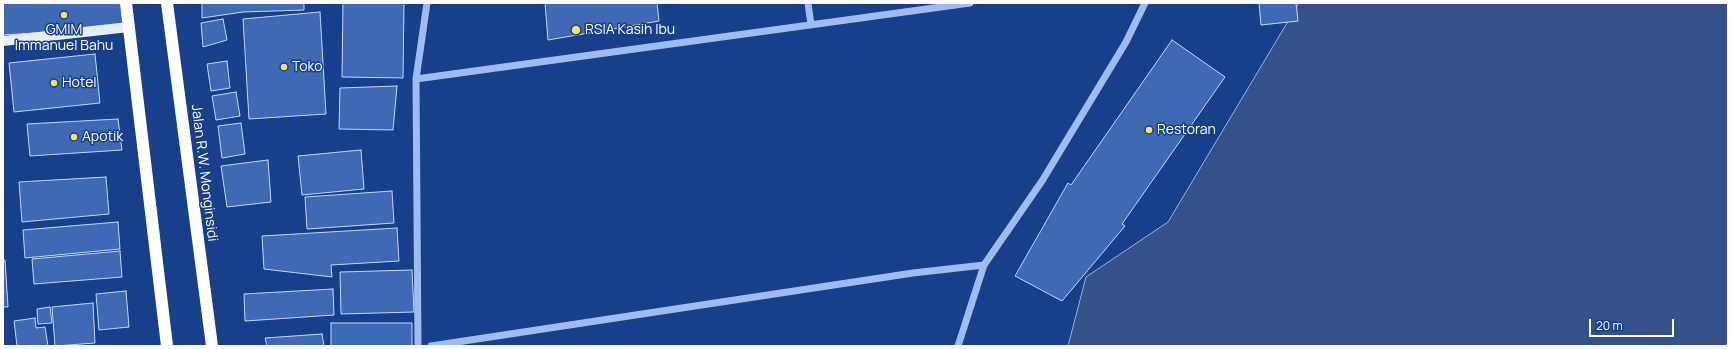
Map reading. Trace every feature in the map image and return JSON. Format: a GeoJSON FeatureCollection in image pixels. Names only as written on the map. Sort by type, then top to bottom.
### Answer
{"type":"FeatureCollection","features":[{"type":"Feature","properties":{"kind":"highway"},"geometry":{"type":"LineString","coordinates":[[126,3],[166,346]]}},
{"type":"Feature","properties":{"kind":"highway","name":"Jalan R.W. Monginsidi"},"geometry":{"type":"LineString","coordinates":[[167,3],[212,346]]}},
{"type":"Feature","properties":{"kind":"main road"},"geometry":{"type":"LineString","coordinates":[[3,41],[129,27]]}},
{"type":"Feature","properties":{"kind":"street"},"geometry":{"type":"LineString","coordinates":[[418,346],[416,79],[427,3]]}},
{"type":"Feature","properties":{"kind":"street"},"geometry":{"type":"LineString","coordinates":[[808,3],[811,25]]}},
{"type":"Feature","properties":{"kind":"street"},"geometry":{"type":"LineString","coordinates":[[416,79],[970,3]]}},
{"type":"Feature","properties":{"kind":"street"},"geometry":{"type":"LineString","coordinates":[[958,346],[984,265],[1042,181],[1126,42],[1145,3]]}},
{"type":"Feature","properties":{"kind":"street"},"geometry":{"type":"LineString","coordinates":[[431,346],[905,274],[984,265]]}},
{"type":"Feature","properties":{"kind":"water"},"geometry":{"type":"Polygon","coordinates":[[[1299,3],[1728,3],[1728,346],[1068,346],[1086,277],[1168,222],[1299,3]]]}},
{"type":"Feature","properties":{"kind":"building","name":"GMIM Immanuel Bahu"},"geometry":{"type":"Polygon","coordinates":[[[3,3],[122,3],[129,27],[3,35],[3,3]]]}},
{"type":"Feature","properties":{"kind":"building"},"geometry":{"type":"Polygon","coordinates":[[[202,3],[304,3],[304,10],[243,12],[202,18],[202,3]]]}},
{"type":"Feature","properties":{"kind":"building","name":"Toko"},"geometry":{"type":"Polygon","coordinates":[[[343,3],[404,3],[403,78],[342,77],[343,3]]]}},
{"type":"Feature","properties":{"kind":"building","name":"RSIA Kasih Ibu"},"geometry":{"type":"Polygon","coordinates":[[[545,3],[657,3],[659,21],[548,40],[545,3]]]}},
{"type":"Feature","properties":{"kind":"building"},"geometry":{"type":"Polygon","coordinates":[[[1259,3],[1296,3],[1298,21],[1261,25],[1259,3]]]}},
{"type":"Feature","properties":{"kind":"building","name":"Toko"},"geometry":{"type":"Polygon","coordinates":[[[320,12],[326,114],[249,119],[243,19],[320,12]]]}},
{"type":"Feature","properties":{"kind":"building"},"geometry":{"type":"Polygon","coordinates":[[[223,19],[227,40],[203,47],[201,23],[223,19]]]}},
{"type":"Feature","properties":{"kind":"building","name":"Restoran"},"geometry":{"type":"Polygon","coordinates":[[[1172,40],[1225,77],[1122,224],[1125,226],[1062,301],[1015,276],[1068,183],[1071,185],[1172,40]]]}},
{"type":"Feature","properties":{"kind":"building","name":"Hotel"},"geometry":{"type":"Polygon","coordinates":[[[95,54],[100,103],[14,112],[9,63],[95,54]]]}},
{"type":"Feature","properties":{"kind":"building"},"geometry":{"type":"Polygon","coordinates":[[[227,61],[230,88],[211,91],[207,64],[227,61]]]}},
{"type":"Feature","properties":{"kind":"building","name":"Toko"},"geometry":{"type":"Polygon","coordinates":[[[397,86],[393,130],[339,129],[340,88],[397,86]]]}},
{"type":"Feature","properties":{"kind":"building"},"geometry":{"type":"Polygon","coordinates":[[[236,92],[240,116],[216,120],[212,96],[236,92]]]}},
{"type":"Feature","properties":{"kind":"building","name":"Apotik"},"geometry":{"type":"Polygon","coordinates":[[[118,119],[122,150],[30,156],[27,124],[118,119]]]}},
{"type":"Feature","properties":{"kind":"building"},"geometry":{"type":"Polygon","coordinates":[[[241,123],[245,154],[222,158],[218,126],[241,123]]]}},
{"type":"Feature","properties":{"kind":"building"},"geometry":{"type":"Polygon","coordinates":[[[361,150],[364,189],[302,195],[298,156],[361,150]]]}},
{"type":"Feature","properties":{"kind":"building"},"geometry":{"type":"Polygon","coordinates":[[[268,160],[271,202],[227,207],[221,166],[268,160]]]}},
{"type":"Feature","properties":{"kind":"building"},"geometry":{"type":"Polygon","coordinates":[[[106,177],[109,214],[22,222],[19,182],[106,177]]]}},
{"type":"Feature","properties":{"kind":"building"},"geometry":{"type":"Polygon","coordinates":[[[392,191],[394,223],[307,229],[305,197],[392,191]]]}},
{"type":"Feature","properties":{"kind":"building"},"geometry":{"type":"Polygon","coordinates":[[[118,222],[120,249],[25,258],[23,230],[118,222]]]}},
{"type":"Feature","properties":{"kind":"building"},"geometry":{"type":"Polygon","coordinates":[[[397,228],[399,261],[331,265],[332,277],[264,269],[262,236],[397,228]]]}},
{"type":"Feature","properties":{"kind":"building"},"geometry":{"type":"Polygon","coordinates":[[[120,251],[122,277],[34,284],[32,259],[120,251]]]}},
{"type":"Feature","properties":{"kind":"building"},"geometry":{"type":"Polygon","coordinates":[[[3,260],[5,260],[8,307],[3,307],[3,260]]]}},
{"type":"Feature","properties":{"kind":"building"},"geometry":{"type":"Polygon","coordinates":[[[412,270],[414,312],[341,314],[340,272],[412,270]]]}},
{"type":"Feature","properties":{"kind":"building"},"geometry":{"type":"Polygon","coordinates":[[[333,289],[334,315],[245,321],[244,294],[333,289]]]}},
{"type":"Feature","properties":{"kind":"building"},"geometry":{"type":"Polygon","coordinates":[[[126,291],[129,327],[99,330],[96,294],[126,291]]]}},
{"type":"Feature","properties":{"kind":"building"},"geometry":{"type":"Polygon","coordinates":[[[93,303],[95,343],[55,346],[52,307],[93,303]]]}},
{"type":"Feature","properties":{"kind":"building"},"geometry":{"type":"Polygon","coordinates":[[[50,307],[52,323],[38,324],[37,309],[50,307]]]}},
{"type":"Feature","properties":{"kind":"building"},"geometry":{"type":"Polygon","coordinates":[[[35,318],[36,328],[45,327],[48,346],[17,346],[14,321],[35,318]]]}},
{"type":"Feature","properties":{"kind":"building"},"geometry":{"type":"Polygon","coordinates":[[[331,323],[412,323],[412,346],[331,346],[331,323]]]}},
{"type":"Feature","properties":{"kind":"building"},"geometry":{"type":"Polygon","coordinates":[[[322,334],[324,346],[267,346],[265,338],[322,334]]]}},
{"type":"Feature","properties":{"kind":"place","name":"GMIM Immanuel Bahu"},"geometry":{"type":"Point","coordinates":[64,15]}},
{"type":"Feature","properties":{"kind":"place","name":"RSIA Kasih Ibu"},"geometry":{"type":"Point","coordinates":[576,30]}},
{"type":"Feature","properties":{"kind":"place","name":"Toko"},"geometry":{"type":"Point","coordinates":[284,67]}},
{"type":"Feature","properties":{"kind":"place","name":"Hotel"},"geometry":{"type":"Point","coordinates":[54,83]}},
{"type":"Feature","properties":{"kind":"place","name":"Restoran"},"geometry":{"type":"Point","coordinates":[1149,130]}},
{"type":"Feature","properties":{"kind":"place","name":"Apotik"},"geometry":{"type":"Point","coordinates":[74,137]}}]}
